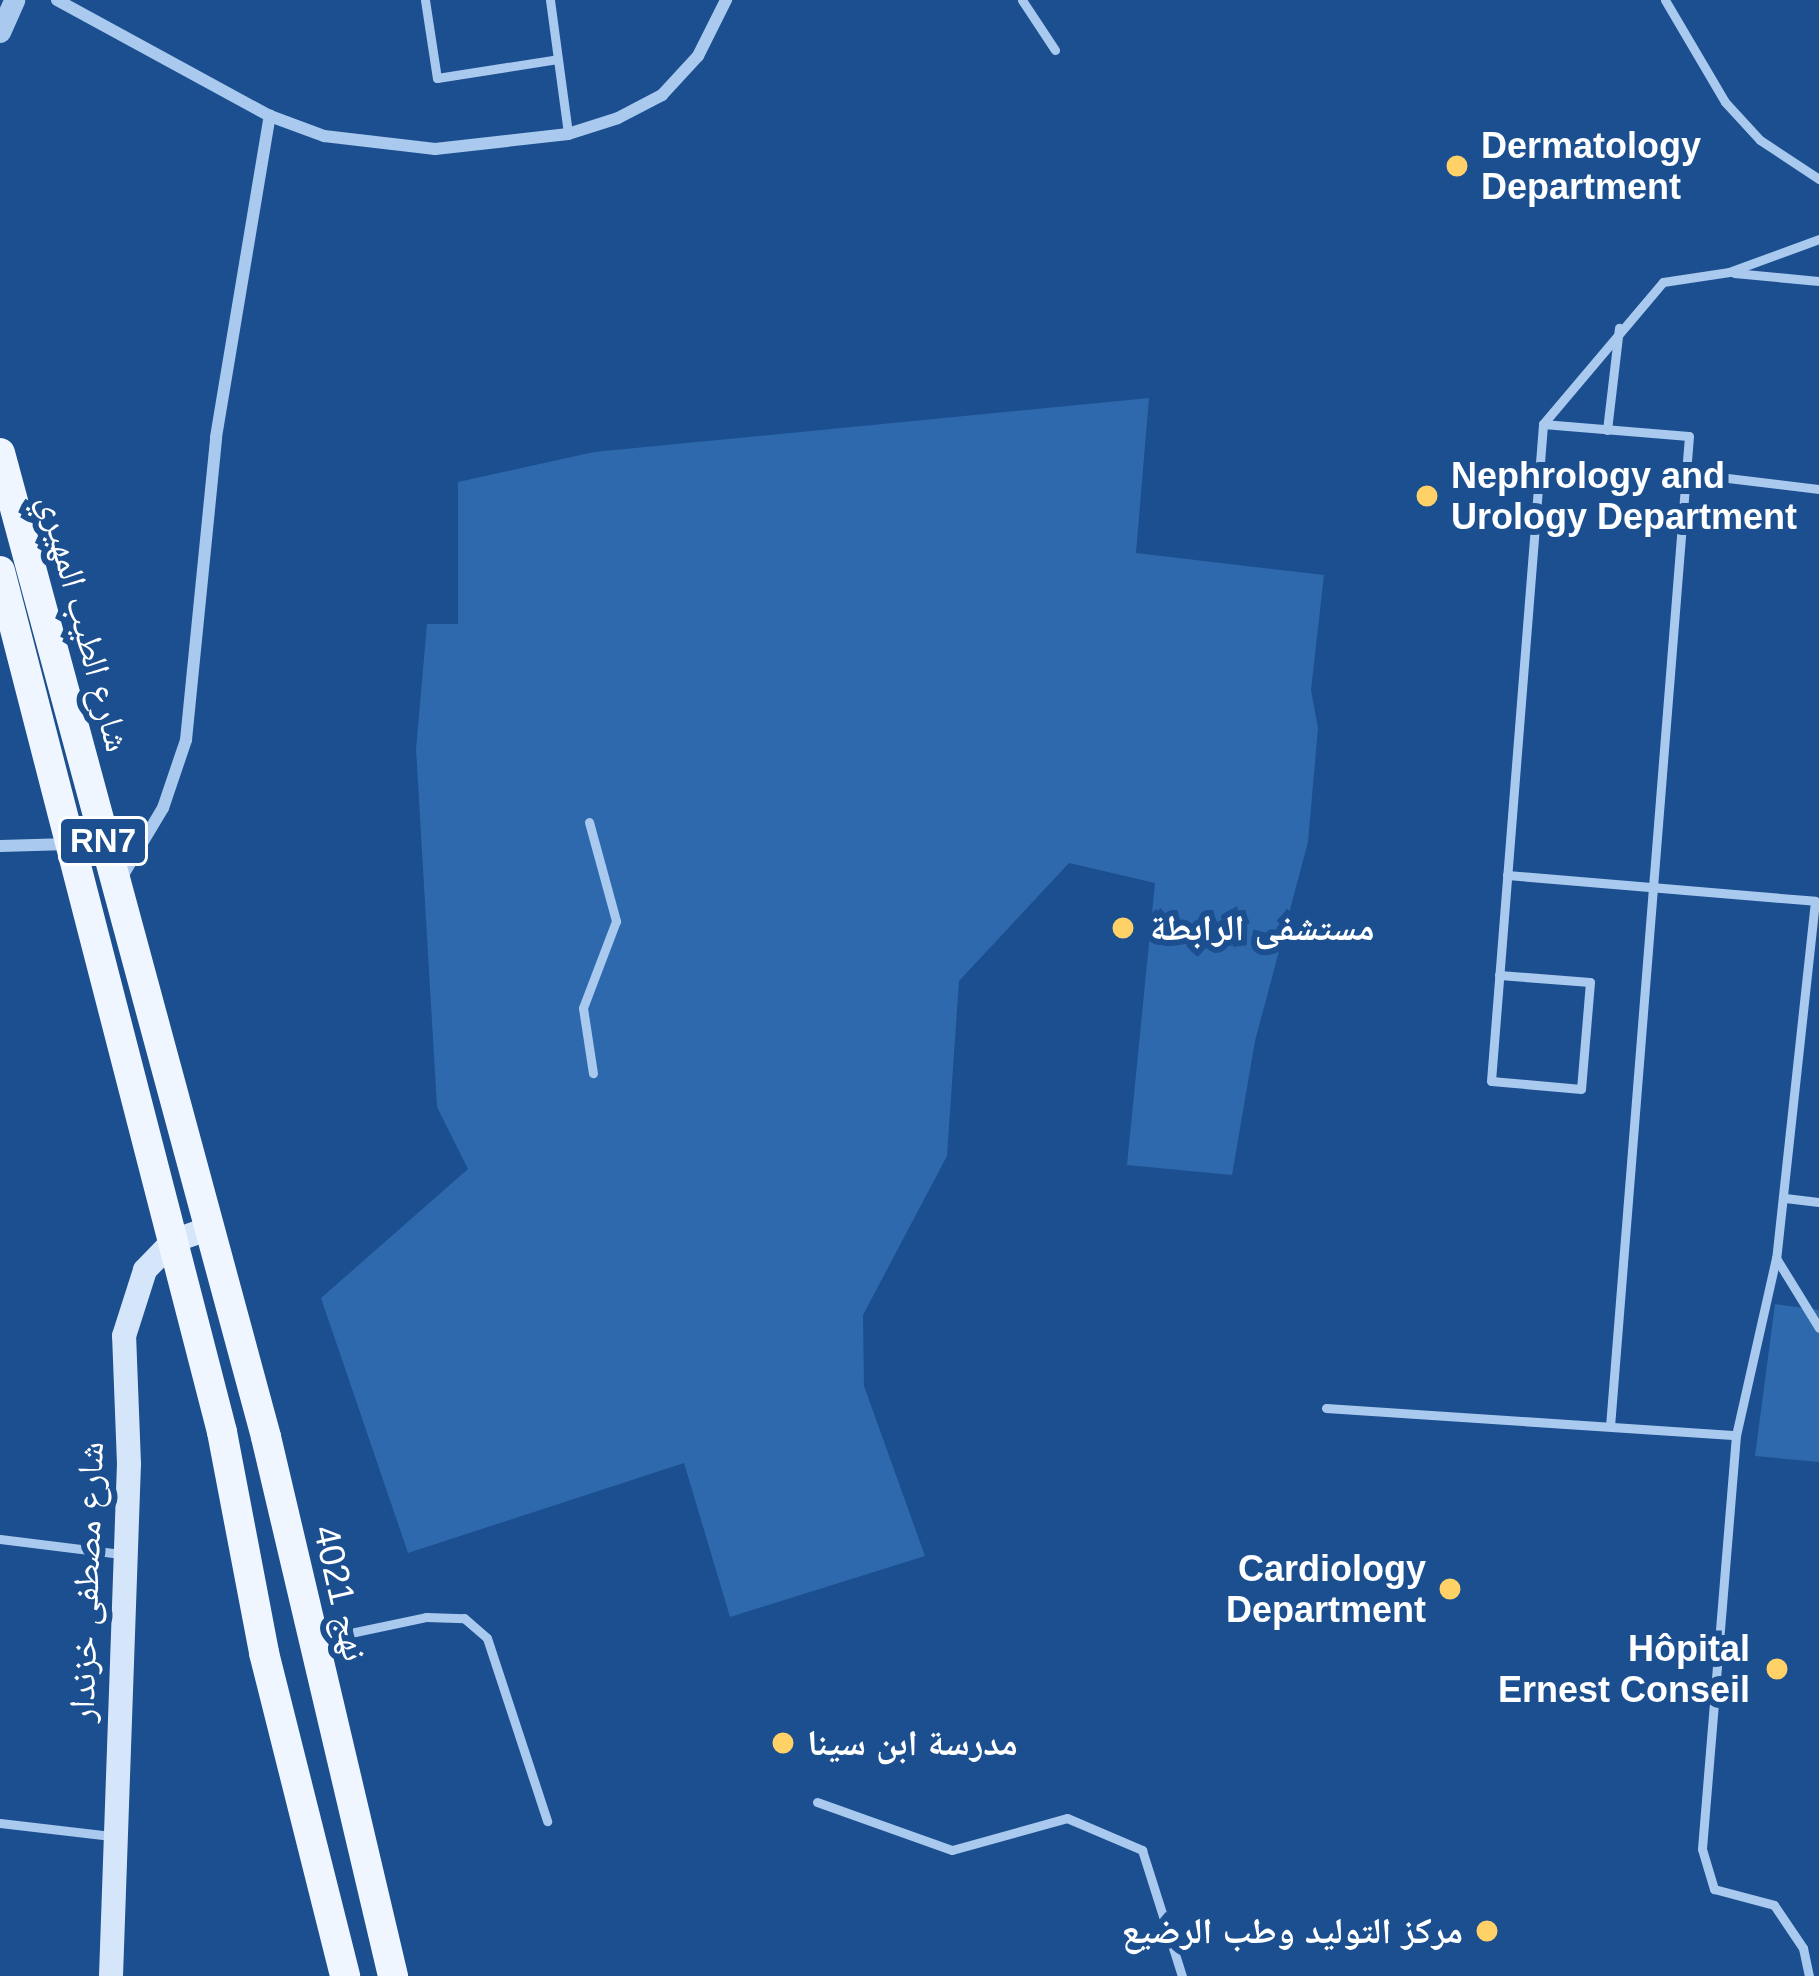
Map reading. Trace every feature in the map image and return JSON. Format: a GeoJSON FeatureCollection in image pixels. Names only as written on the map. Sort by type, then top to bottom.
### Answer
{"type":"FeatureCollection","features":[{"type":"Feature","properties":{"kind":"main road","name":"شارع الطيب المهيري"},"geometry":{"type":"LineString","coordinates":[[0,453],[208,1229]]}},
{"type":"Feature","properties":{"kind":"main road","name":"شارع الطيب المهيري"},"geometry":{"type":"LineString","coordinates":[[0,571],[173,1241]]}},
{"type":"Feature","properties":{"kind":"main road"},"geometry":{"type":"LineString","coordinates":[[173,1241],[208,1229]]}},
{"type":"Feature","properties":{"kind":"main road","name":"نهج 4021"},"geometry":{"type":"LineString","coordinates":[[208,1229],[393,1976]]}},
{"type":"Feature","properties":{"kind":"main road","name":"شارع مصطفى خزندار"},"geometry":{"type":"LineString","coordinates":[[111,1976],[111,1837],[126,1555],[124,1336],[145,1270],[173,1241]]}},
{"type":"Feature","properties":{"kind":"main road","name":"RN7"},"geometry":{"type":"LineString","coordinates":[[173,1241],[345,1976]]}},
{"type":"Feature","properties":{"kind":"street"},"geometry":{"type":"LineString","coordinates":[[0,32],[14,0]]}},
{"type":"Feature","properties":{"kind":"street"},"geometry":{"type":"LineString","coordinates":[[58,0],[270,116],[324,136],[435,149],[568,134],[662,95],[698,56],[726,0]]}},
{"type":"Feature","properties":{"kind":"street"},"geometry":{"type":"LineString","coordinates":[[116,888],[163,808],[186,740],[216,436],[270,116]]}},
{"type":"Feature","properties":{"kind":"street"},"geometry":{"type":"LineString","coordinates":[[0,846],[70,844]]}},
{"type":"Feature","properties":{"kind":"lane"},"geometry":{"type":"LineString","coordinates":[[424,0],[436,78],[558,59]]}},
{"type":"Feature","properties":{"kind":"lane"},"geometry":{"type":"LineString","coordinates":[[550,0],[568,134]]}},
{"type":"Feature","properties":{"kind":"lane"},"geometry":{"type":"LineString","coordinates":[[1022,0],[1055,50]]}},
{"type":"Feature","properties":{"kind":"lane"},"geometry":{"type":"LineString","coordinates":[[1665,0],[1725,102],[1760,140],[1819,179]]}},
{"type":"Feature","properties":{"kind":"lane"},"geometry":{"type":"LineString","coordinates":[[1499,975],[1590,982],[1581,1089],[1490,1081],[1543,424],[1620,325],[1663,282],[1729,272],[1819,239]]}},
{"type":"Feature","properties":{"kind":"lane"},"geometry":{"type":"LineString","coordinates":[[1729,272],[1819,281]]}},
{"type":"Feature","properties":{"kind":"lane"},"geometry":{"type":"LineString","coordinates":[[1607,430],[1620,325]]}},
{"type":"Feature","properties":{"kind":"lane"},"geometry":{"type":"LineString","coordinates":[[1543,424],[1689,436],[1610,1426]]}},
{"type":"Feature","properties":{"kind":"lane"},"geometry":{"type":"LineString","coordinates":[[1686,473],[1819,489]]}},
{"type":"Feature","properties":{"kind":"lane"},"geometry":{"type":"LineString","coordinates":[[589,821],[616,921],[583,1008],[593,1072]]}},
{"type":"Feature","properties":{"kind":"lane"},"geometry":{"type":"LineString","coordinates":[[1508,875],[1816,901],[1815,960],[1785,1198],[1736,1435],[1703,1872],[1714,1889],[1774,1905],[1803,1948],[1809,1976]]}},
{"type":"Feature","properties":{"kind":"lane"},"geometry":{"type":"LineString","coordinates":[[1785,1198],[1819,1202]]}},
{"type":"Feature","properties":{"kind":"lane"},"geometry":{"type":"LineString","coordinates":[[1776,1258],[1819,1328]]}},
{"type":"Feature","properties":{"kind":"lane"},"geometry":{"type":"LineString","coordinates":[[1327,1408],[1736,1435]]}},
{"type":"Feature","properties":{"kind":"lane"},"geometry":{"type":"LineString","coordinates":[[0,1539],[126,1555]]}},
{"type":"Feature","properties":{"kind":"lane"},"geometry":{"type":"LineString","coordinates":[[311,1641],[426,1617],[464,1618],[487,1637],[547,1821]]}},
{"type":"Feature","properties":{"kind":"lane"},"geometry":{"type":"LineString","coordinates":[[817,1802],[952,1850],[1067,1819],[1142,1850],[1182,1976]]}},
{"type":"Feature","properties":{"kind":"lane"},"geometry":{"type":"LineString","coordinates":[[0,1823],[111,1837]]}},
{"type":"Feature","properties":{"kind":"shaded area"},"geometry":{"type":"Polygon","coordinates":[[[1149,398],[1136,553],[1324,575],[1311,690],[1318,728],[1308,842],[1255,1041],[1232,1175],[1127,1165],[1155,883],[1069,863],[959,981],[947,1156],[863,1315],[864,1386],[925,1556],[730,1617],[684,1463],[408,1553],[321,1298],[468,1169],[437,1107],[416,749],[427,624],[458,624],[458,482],[594,452],[1149,398]]]}},
{"type":"Feature","properties":{"kind":"shaded area"},"geometry":{"type":"Polygon","coordinates":[[[1775,1304],[1819,1310],[1819,1462],[1755,1456],[1775,1304]]]}},
{"type":"Feature","properties":{"kind":"place","name":"Dermatology Department"},"geometry":{"type":"Point","coordinates":[1457,166]}},
{"type":"Feature","properties":{"kind":"place","name":"Nephrology and Urology Department"},"geometry":{"type":"Point","coordinates":[1427,496]}},
{"type":"Feature","properties":{"kind":"place","name":"مستشفى الرابطة"},"geometry":{"type":"Point","coordinates":[1123,928]}},
{"type":"Feature","properties":{"kind":"place","name":"Cardiology Department"},"geometry":{"type":"Point","coordinates":[1450,1589]}},
{"type":"Feature","properties":{"kind":"place","name":"Hôpital Ernest Conseil"},"geometry":{"type":"Point","coordinates":[1777,1669]}},
{"type":"Feature","properties":{"kind":"place","name":"مدرسة ابن سينا"},"geometry":{"type":"Point","coordinates":[783,1743]}},
{"type":"Feature","properties":{"kind":"place","name":"مركز التوليد وطب الرضيع"},"geometry":{"type":"Point","coordinates":[1487,1931]}}]}
